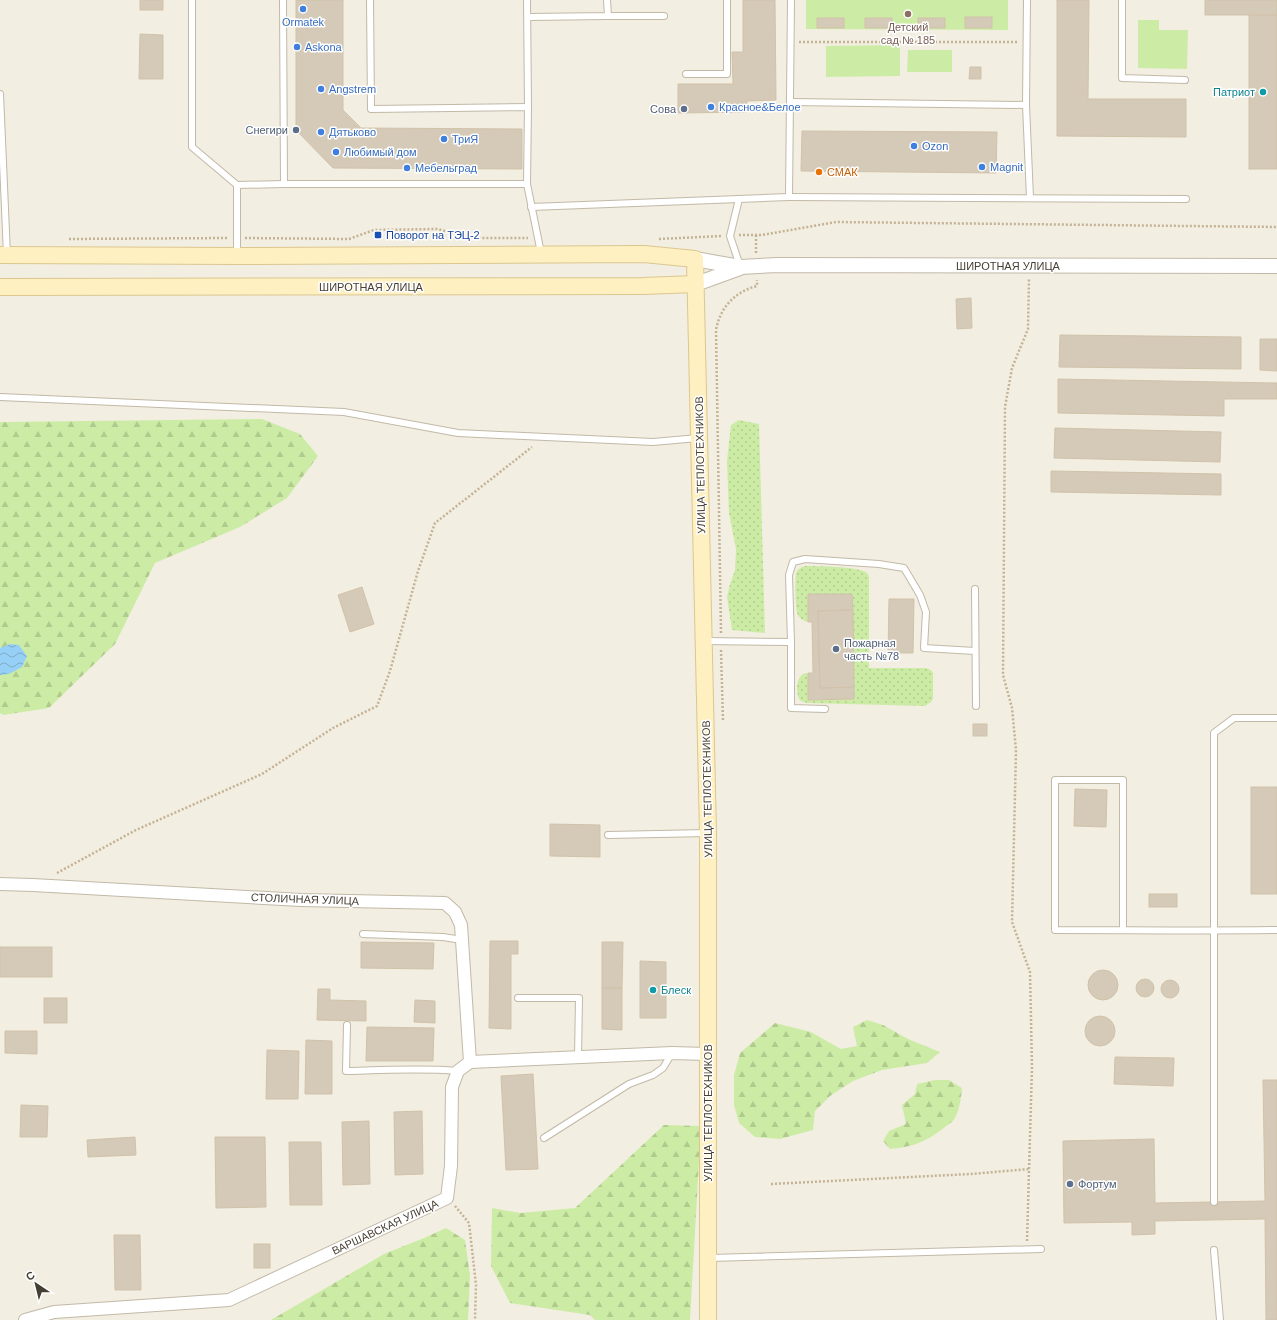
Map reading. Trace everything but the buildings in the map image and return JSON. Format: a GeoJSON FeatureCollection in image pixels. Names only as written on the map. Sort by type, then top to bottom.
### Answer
{"type":"FeatureCollection","features":[{"type":"Feature","properties":{"kind":"main road","name":"ШИРОТНАЯ УЛИЦА"},"geometry":{"type":"LineString","coordinates":[[4,255],[237,256],[644,254],[695,259]]}},
{"type":"Feature","properties":{"kind":"main road","name":"УЛИЦА ТЕПЛОТЕХНИКОВ"},"geometry":{"type":"LineString","coordinates":[[695,259],[708,833],[708,1320]]}},
{"type":"Feature","properties":{"kind":"main road","name":"ШИРОТНАЯ УЛИЦА"},"geometry":{"type":"LineString","coordinates":[[0,287],[627,286],[696,284]]}},
{"type":"Feature","properties":{"kind":"street","name":"ШИРОТНАЯ УЛИЦА"},"geometry":{"type":"LineString","coordinates":[[695,259],[740,267],[777,265],[1277,266]]}},
{"type":"Feature","properties":{"kind":"street","name":"ШИРОТНАЯ УЛИЦА"},"geometry":{"type":"LineString","coordinates":[[696,284],[740,267]]}},
{"type":"Feature","properties":{"kind":"street","name":"СТОЛИЧНАЯ УЛИЦА"},"geometry":{"type":"LineString","coordinates":[[0,884],[301,900],[444,903],[455,912],[461,926],[470,1062]]}},
{"type":"Feature","properties":{"kind":"street"},"geometry":{"type":"LineString","coordinates":[[458,1071],[470,1062],[672,1053],[707,1054]]}},
{"type":"Feature","properties":{"kind":"street","name":"ВАРШАВСКАЯ УЛИЦА"},"geometry":{"type":"LineString","coordinates":[[25,1320],[54,1312],[229,1300],[447,1198],[451,1166],[452,1087],[458,1071]]}},
{"type":"Feature","properties":{"kind":"lane"},"geometry":{"type":"LineString","coordinates":[[192,0],[192,147],[237,185],[527,184]]}},
{"type":"Feature","properties":{"kind":"lane"},"geometry":{"type":"LineString","coordinates":[[284,0],[284,184]]}},
{"type":"Feature","properties":{"kind":"lane"},"geometry":{"type":"LineString","coordinates":[[370,0],[371,109],[528,107]]}},
{"type":"Feature","properties":{"kind":"lane"},"geometry":{"type":"LineString","coordinates":[[527,0],[527,184],[542,255]]}},
{"type":"Feature","properties":{"kind":"lane"},"geometry":{"type":"LineString","coordinates":[[608,0],[608,16]]}},
{"type":"Feature","properties":{"kind":"lane"},"geometry":{"type":"LineString","coordinates":[[686,74],[727,74],[727,0]]}},
{"type":"Feature","properties":{"kind":"lane"},"geometry":{"type":"LineString","coordinates":[[789,197],[791,0]]}},
{"type":"Feature","properties":{"kind":"lane"},"geometry":{"type":"LineString","coordinates":[[1027,0],[1026,105],[1030,198]]}},
{"type":"Feature","properties":{"kind":"lane"},"geometry":{"type":"LineString","coordinates":[[1122,0],[1122,78],[1185,80]]}},
{"type":"Feature","properties":{"kind":"lane"},"geometry":{"type":"LineString","coordinates":[[528,17],[664,16]]}},
{"type":"Feature","properties":{"kind":"lane"},"geometry":{"type":"LineString","coordinates":[[0,94],[4,255]]}},
{"type":"Feature","properties":{"kind":"lane"},"geometry":{"type":"LineString","coordinates":[[790,102],[1026,105]]}},
{"type":"Feature","properties":{"kind":"lane"},"geometry":{"type":"LineString","coordinates":[[237,185],[237,256]]}},
{"type":"Feature","properties":{"kind":"lane"},"geometry":{"type":"LineString","coordinates":[[531,207],[789,197],[1186,199]]}},
{"type":"Feature","properties":{"kind":"lane"},"geometry":{"type":"LineString","coordinates":[[739,199],[730,236],[740,267]]}},
{"type":"Feature","properties":{"kind":"lane"},"geometry":{"type":"LineString","coordinates":[[0,397],[344,412],[458,433],[653,442],[699,437]]}},
{"type":"Feature","properties":{"kind":"lane"},"geometry":{"type":"LineString","coordinates":[[825,709],[791,708],[789,575],[793,562],[805,559],[879,564],[904,568],[920,595],[926,612],[924,648],[975,650]]}},
{"type":"Feature","properties":{"kind":"lane"},"geometry":{"type":"LineString","coordinates":[[975,589],[976,706]]}},
{"type":"Feature","properties":{"kind":"lane"},"geometry":{"type":"LineString","coordinates":[[704,641],[791,642]]}},
{"type":"Feature","properties":{"kind":"lane"},"geometry":{"type":"LineString","coordinates":[[1214,1202],[1214,733],[1234,718],[1277,718]]}},
{"type":"Feature","properties":{"kind":"lane"},"geometry":{"type":"LineString","coordinates":[[1123,930],[1123,780],[1055,780],[1055,930],[1123,930],[1214,930],[1277,930]]}},
{"type":"Feature","properties":{"kind":"lane"},"geometry":{"type":"LineString","coordinates":[[608,835],[708,833]]}},
{"type":"Feature","properties":{"kind":"lane"},"geometry":{"type":"LineString","coordinates":[[363,934],[443,937],[462,940]]}},
{"type":"Feature","properties":{"kind":"lane"},"geometry":{"type":"LineString","coordinates":[[518,998],[579,998],[578,1057]]}},
{"type":"Feature","properties":{"kind":"lane"},"geometry":{"type":"LineString","coordinates":[[347,1024],[346,1072],[398,1069],[438,1069],[458,1071]]}},
{"type":"Feature","properties":{"kind":"lane"},"geometry":{"type":"LineString","coordinates":[[544,1138],[628,1084],[658,1072],[663,1068],[672,1053]]}},
{"type":"Feature","properties":{"kind":"lane"},"geometry":{"type":"LineString","coordinates":[[708,1258],[1041,1249]]}},
{"type":"Feature","properties":{"kind":"lane"},"geometry":{"type":"LineString","coordinates":[[1214,1250],[1220,1320]]}},
{"type":"Feature","properties":{"kind":"path"},"geometry":{"type":"LineString","coordinates":[[791,42],[1027,42]]}},
{"type":"Feature","properties":{"kind":"path"},"geometry":{"type":"LineString","coordinates":[[652,240],[756,235],[836,222],[1277,227]]}},
{"type":"Feature","properties":{"kind":"path"},"geometry":{"type":"LineString","coordinates":[[62,239],[349,238],[374,230],[437,229],[475,238]]}},
{"type":"Feature","properties":{"kind":"path"},"geometry":{"type":"LineString","coordinates":[[723,721],[716,330],[718,321],[727,304],[740,292],[757,286],[756,235]]}},
{"type":"Feature","properties":{"kind":"path"},"geometry":{"type":"LineString","coordinates":[[1027,1250],[1032,1067],[1030,972],[1012,922],[1016,750],[1012,708],[1004,675],[1005,407],[1012,368],[1028,329],[1029,266]]}},
{"type":"Feature","properties":{"kind":"path"},"geometry":{"type":"LineString","coordinates":[[54,874],[136,830],[262,774],[333,728],[377,706],[390,671],[418,571],[435,523],[545,436]]}},
{"type":"Feature","properties":{"kind":"path"},"geometry":{"type":"LineString","coordinates":[[771,1184],[971,1174],[1029,1169]]}},
{"type":"Feature","properties":{"kind":"path"},"geometry":{"type":"LineString","coordinates":[[447,1198],[469,1223],[476,1285],[475,1320]]}},
{"type":"Feature","properties":{"kind":"green space","name":"Детский сад № 185"},"geometry":{"type":"Polygon","coordinates":[[[806,0],[1008,0],[1008,30],[806,29],[806,0]]]}},
{"type":"Feature","properties":{"kind":"green space"},"geometry":{"type":"Polygon","coordinates":[[[1138,20],[1159,20],[1159,30],[1188,30],[1187,69],[1138,68],[1138,20]]]}},
{"type":"Feature","properties":{"kind":"green space"},"geometry":{"type":"Polygon","coordinates":[[[900,45],[900,76],[826,77],[826,46],[900,45]]]}},
{"type":"Feature","properties":{"kind":"green space"},"geometry":{"type":"Polygon","coordinates":[[[908,50],[952,50],[952,72],[907,72],[908,50]]]}},
{"type":"Feature","properties":{"kind":"green space"},"geometry":{"type":"Polygon","coordinates":[[[262,419],[300,434],[318,456],[287,498],[240,527],[155,563],[115,644],[49,708],[3,715],[0,713],[0,422],[262,419]]]}},
{"type":"Feature","properties":{"kind":"green space"},"geometry":{"type":"Polygon","coordinates":[[[739,420],[759,424],[765,633],[732,630],[727,597],[735,570],[736,549],[729,513],[727,461],[731,425],[739,420]]]}},
{"type":"Feature","properties":{"kind":"green space"},"geometry":{"type":"Polygon","coordinates":[[[805,566],[828,566],[857,569],[868,574],[869,668],[926,668],[931,670],[933,673],[933,699],[931,702],[925,706],[807,703],[801,701],[797,690],[798,680],[801,676],[808,673],[808,700],[854,699],[852,594],[808,594],[808,622],[802,620],[798,615],[796,608],[796,577],[798,570],[805,566]]]}},
{"type":"Feature","properties":{"kind":"green space"},"geometry":{"type":"Polygon","coordinates":[[[867,1020],[883,1025],[908,1039],[940,1052],[927,1063],[882,1070],[853,1081],[830,1096],[815,1111],[813,1130],[780,1139],[755,1137],[739,1123],[734,1105],[734,1075],[740,1053],[775,1023],[811,1032],[841,1049],[857,1046],[853,1027],[867,1020]]]}},
{"type":"Feature","properties":{"kind":"green space"},"geometry":{"type":"Polygon","coordinates":[[[935,1080],[949,1080],[962,1088],[959,1107],[954,1119],[937,1133],[925,1140],[905,1147],[890,1149],[883,1141],[889,1131],[906,1124],[902,1105],[915,1094],[917,1084],[935,1080]]]}},
{"type":"Feature","properties":{"kind":"green space"},"geometry":{"type":"Polygon","coordinates":[[[664,1125],[701,1126],[690,1320],[595,1320],[590,1315],[510,1303],[491,1266],[492,1208],[520,1213],[575,1208],[664,1125]]]}},
{"type":"Feature","properties":{"kind":"green space"},"geometry":{"type":"Polygon","coordinates":[[[446,1228],[465,1240],[470,1276],[468,1320],[271,1320],[384,1254],[446,1228]]]}},
{"type":"Feature","properties":{"kind":"water"},"geometry":{"type":"Polygon","coordinates":[[[10,644],[19,645],[27,656],[22,667],[9,674],[0,675],[0,648],[10,644]]]}},
{"type":"Feature","properties":{"kind":"place","name":"Ormatek"},"geometry":{"type":"Point","coordinates":[303,9]}},
{"type":"Feature","properties":{"kind":"place","name":"Детский сад № 185"},"geometry":{"type":"Point","coordinates":[908,14]}},
{"type":"Feature","properties":{"kind":"place","name":"Askona"},"geometry":{"type":"Point","coordinates":[297,47]}},
{"type":"Feature","properties":{"kind":"place","name":"Angstrem"},"geometry":{"type":"Point","coordinates":[321,89]}},
{"type":"Feature","properties":{"kind":"place","name":"Патриот"},"geometry":{"type":"Point","coordinates":[1263,92]}},
{"type":"Feature","properties":{"kind":"place","name":"Красное&Белое"},"geometry":{"type":"Point","coordinates":[711,107]}},
{"type":"Feature","properties":{"kind":"place","name":"Сова"},"geometry":{"type":"Point","coordinates":[684,109]}},
{"type":"Feature","properties":{"kind":"place","name":"Снегири"},"geometry":{"type":"Point","coordinates":[296,130]}},
{"type":"Feature","properties":{"kind":"place","name":"Дятьково"},"geometry":{"type":"Point","coordinates":[321,132]}},
{"type":"Feature","properties":{"kind":"place","name":"ТриЯ"},"geometry":{"type":"Point","coordinates":[444,139]}},
{"type":"Feature","properties":{"kind":"place","name":"Ozon"},"geometry":{"type":"Point","coordinates":[914,146]}},
{"type":"Feature","properties":{"kind":"place","name":"Любимый дом"},"geometry":{"type":"Point","coordinates":[336,152]}},
{"type":"Feature","properties":{"kind":"place","name":"Magnit"},"geometry":{"type":"Point","coordinates":[982,167]}},
{"type":"Feature","properties":{"kind":"place","name":"Мебельград"},"geometry":{"type":"Point","coordinates":[407,168]}},
{"type":"Feature","properties":{"kind":"place","name":"СМАК"},"geometry":{"type":"Point","coordinates":[819,172]}},
{"type":"Feature","properties":{"kind":"place","name":"Поворот на ТЭЦ-2"},"geometry":{"type":"Point","coordinates":[378,235]}},
{"type":"Feature","properties":{"kind":"place","name":"Пожарная часть №78"},"geometry":{"type":"Point","coordinates":[836,649]}},
{"type":"Feature","properties":{"kind":"place","name":"Блеск"},"geometry":{"type":"Point","coordinates":[653,990]}},
{"type":"Feature","properties":{"kind":"place","name":"Фортум"},"geometry":{"type":"Point","coordinates":[1070,1184]}}]}
